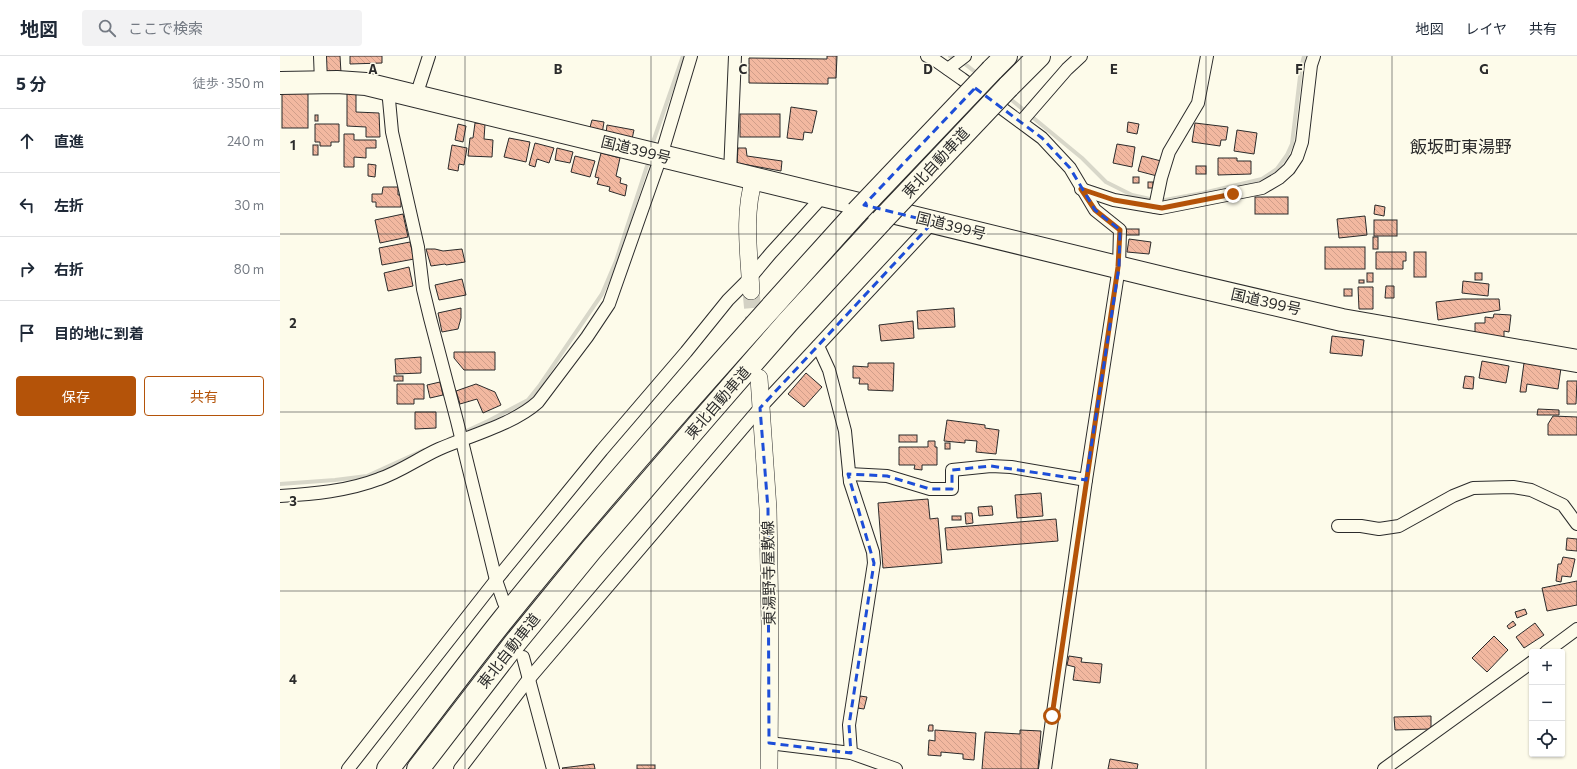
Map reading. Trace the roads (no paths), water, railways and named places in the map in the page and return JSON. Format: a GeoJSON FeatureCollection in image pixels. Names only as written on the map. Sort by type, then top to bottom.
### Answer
{"type":"FeatureCollection","features":[{"type":"Feature","properties":{"kind":"highway","name":"東北自動車道"},"geometry":{"type":"LineString","coordinates":[[418,769],[515,643],[591,550],[763,351],[881,221],[1008,87],[1040,56]]}},
{"type":"Feature","properties":{"kind":"highway","name":"東北自動車道"},"geometry":{"type":"LineString","coordinates":[[388,769],[502,621],[692,396],[857,212],[999,63]]}},
{"type":"Feature","properties":{"kind":"highway","name":"国道399号"},"geometry":{"type":"LineString","coordinates":[[280,82],[366,84],[823,196],[1342,320],[1577,361]]}},
{"type":"Feature","properties":{"kind":"main road"},"geometry":{"type":"LineString","coordinates":[[750,284],[749,204],[754,179]]}},
{"type":"Feature","properties":{"kind":"main road","name":"東湯野寺屋敷線"},"geometry":{"type":"LineString","coordinates":[[759,378],[768,509],[770,626],[769,769]]}},
{"type":"Feature","properties":{"kind":"street"},"geometry":{"type":"LineString","coordinates":[[320,56],[321,82]]}},
{"type":"Feature","properties":{"kind":"street"},"geometry":{"type":"LineString","coordinates":[[416,96],[429,56]]}},
{"type":"Feature","properties":{"kind":"street"},"geometry":{"type":"LineString","coordinates":[[280,496],[353,487],[380,479],[440,449],[530,409],[538,402],[609,304],[661,156],[691,56]]}},
{"type":"Feature","properties":{"kind":"street"},"geometry":{"type":"LineString","coordinates":[[730,172],[735,56]]}},
{"type":"Feature","properties":{"kind":"street"},"geometry":{"type":"LineString","coordinates":[[927,56],[950,67],[1026,117],[1042,138],[1070,168],[1081,189],[1095,210],[1120,230],[1118,267],[1045,769]]}},
{"type":"Feature","properties":{"kind":"street"},"geometry":{"type":"LineString","coordinates":[[950,67],[965,56]]}},
{"type":"Feature","properties":{"kind":"street"},"geometry":{"type":"LineString","coordinates":[[1026,117],[1067,69],[1081,56]]}},
{"type":"Feature","properties":{"kind":"street"},"geometry":{"type":"LineString","coordinates":[[1156,201],[1169,152],[1198,103],[1207,56]]}},
{"type":"Feature","properties":{"kind":"street"},"geometry":{"type":"LineString","coordinates":[[1081,189],[1114,200],[1156,201],[1174,206],[1262,188],[1279,178],[1297,157],[1302,142],[1311,65],[1314,56]]}},
{"type":"Feature","properties":{"kind":"street"},"geometry":{"type":"LineString","coordinates":[[388,89],[392,132],[415,233],[423,289],[496,580],[504,603]]}},
{"type":"Feature","properties":{"kind":"street"},"geometry":{"type":"LineString","coordinates":[[348,769],[496,580],[592,462],[686,352],[728,300],[750,284],[771,253],[823,196]]}},
{"type":"Feature","properties":{"kind":"street"},"geometry":{"type":"LineString","coordinates":[[460,769],[528,680],[760,408],[933,222]]}},
{"type":"Feature","properties":{"kind":"street"},"geometry":{"type":"LineString","coordinates":[[818,346],[828,370],[845,432],[849,474],[853,494],[873,552],[874,563],[849,725],[852,753]]}},
{"type":"Feature","properties":{"kind":"street"},"geometry":{"type":"LineString","coordinates":[[849,474],[887,476],[930,489],[952,489],[952,470],[991,466],[1011,467],[1086,480]]}},
{"type":"Feature","properties":{"kind":"street"},"geometry":{"type":"LineString","coordinates":[[1338,526],[1361,526],[1379,529],[1399,526],[1453,496],[1473,488],[1506,487],[1531,490],[1563,505],[1577,524]]}},
{"type":"Feature","properties":{"kind":"street"},"geometry":{"type":"LineString","coordinates":[[1550,649],[1577,629]]}},
{"type":"Feature","properties":{"kind":"street"},"geometry":{"type":"LineString","coordinates":[[523,657],[553,769]]}},
{"type":"Feature","properties":{"kind":"street"},"geometry":{"type":"LineString","coordinates":[[1384,769],[1529,664]]}},
{"type":"Feature","properties":{"kind":"street"},"geometry":{"type":"LineString","coordinates":[[769,742],[852,753],[896,769]]}},
{"type":"Feature","properties":{"kind":"waterway"},"geometry":{"type":"LineString","coordinates":[[652,145],[683,56]]}},
{"type":"Feature","properties":{"kind":"waterway"},"geometry":{"type":"LineString","coordinates":[[950,56],[965,64],[979,75]]}},
{"type":"Feature","properties":{"kind":"waterway"},"geometry":{"type":"LineString","coordinates":[[1008,97],[1082,158],[1106,182],[1132,195],[1150,199],[1165,200],[1262,179],[1277,169],[1287,155],[1292,144],[1301,68],[1304,56]]}},
{"type":"Feature","properties":{"kind":"waterway"},"geometry":{"type":"LineString","coordinates":[[449,439],[528,400],[540,385],[602,294],[616,261],[647,166]]}},
{"type":"Feature","properties":{"kind":"waterway"},"geometry":{"type":"LineString","coordinates":[[280,484],[367,476],[424,450]]}},
{"type":"Feature","properties":{"kind":"tunnel"},"geometry":{"type":"LineString","coordinates":[[751,291],[758,366]]}},
{"type":"Feature","properties":{"kind":"district","name":"飯坂町東湯野"},"geometry":{"type":"Point","coordinates":[1461,147]}}]}
